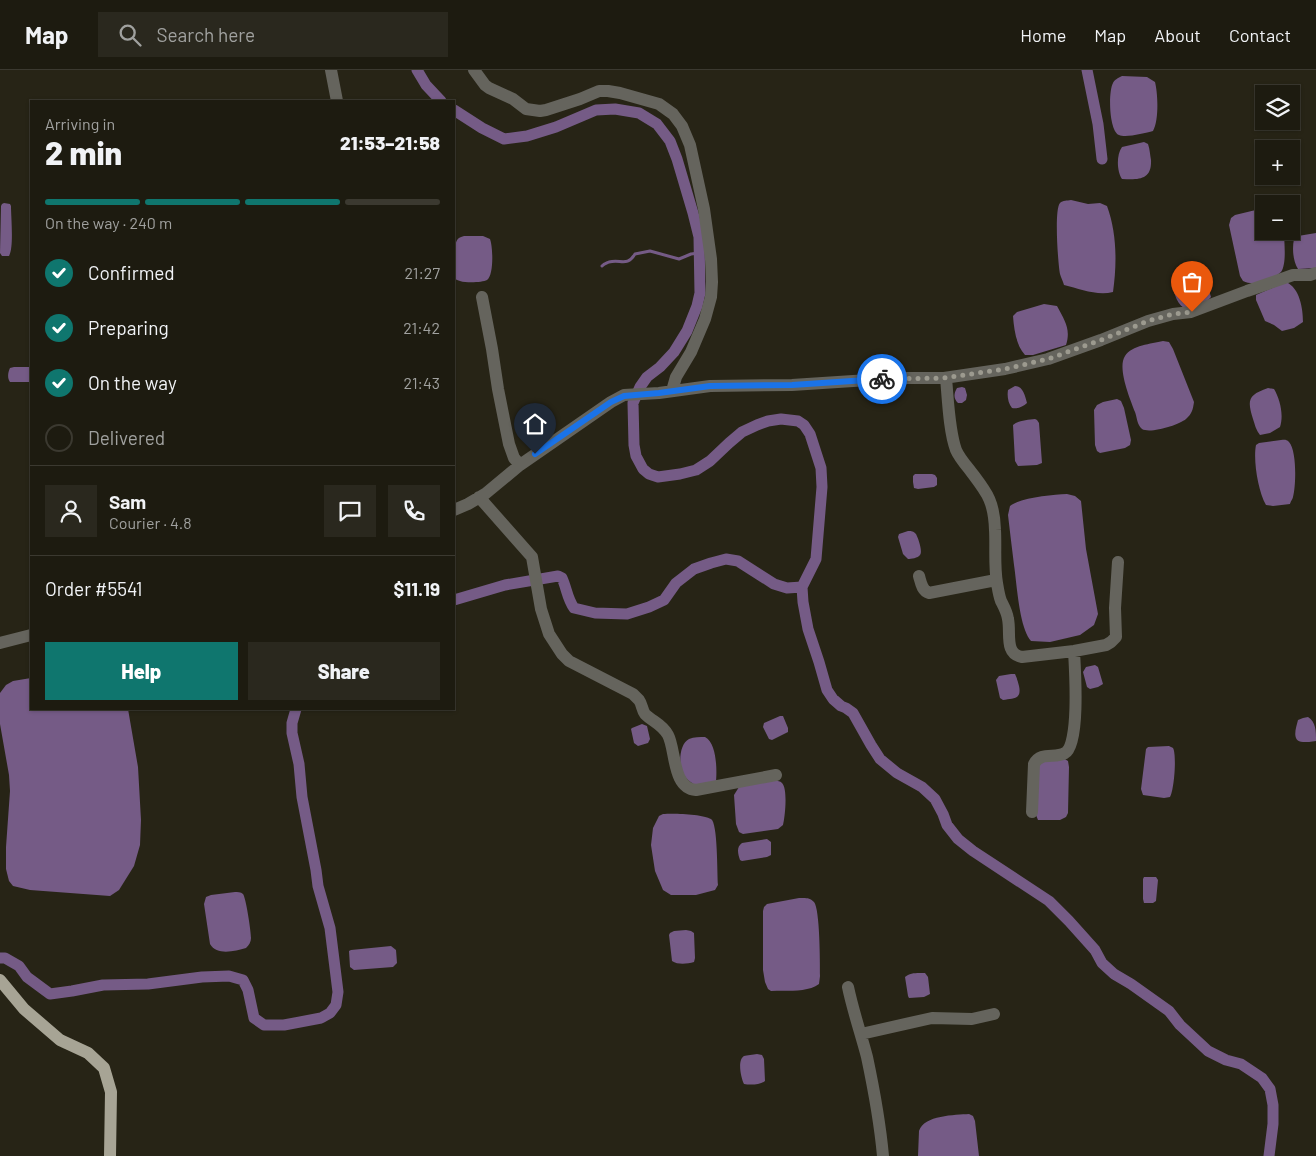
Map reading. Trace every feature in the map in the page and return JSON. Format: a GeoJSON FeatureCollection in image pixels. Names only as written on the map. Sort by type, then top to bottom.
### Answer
{"type":"FeatureCollection","features":[{"type":"Feature","properties":{"kind":"main road"},"geometry":{"type":"LineString","coordinates":[[0,980],[24,1010],[60,1040],[88,1053],[104,1068],[111,1092],[110,1156]]}},
{"type":"Feature","properties":{"kind":"street"},"geometry":{"type":"LineString","coordinates":[[331,70],[337,100]]}},
{"type":"Feature","properties":{"kind":"street"},"geometry":{"type":"LineString","coordinates":[[474,70],[485,85],[526,109],[546,110],[599,91],[608,90],[659,104],[672,114],[682,126],[690,145],[704,209],[711,259],[712,282],[706,319],[691,352],[665,392]]}},
{"type":"Feature","properties":{"kind":"street"},"geometry":{"type":"LineString","coordinates":[[455,509],[479,497],[520,465],[611,402],[624,396],[710,386],[792,385],[899,378],[946,378],[1005,369],[1048,359],[1148,321],[1173,314],[1192,312],[1293,275],[1316,273]]}},
{"type":"Feature","properties":{"kind":"street"},"geometry":{"type":"LineString","coordinates":[[482,297],[509,444],[514,458],[520,465]]}},
{"type":"Feature","properties":{"kind":"street"},"geometry":{"type":"LineString","coordinates":[[946,378],[956,451],[983,487],[993,507],[996,580],[1001,601],[1009,621],[1010,645],[1013,653],[1016,656],[1022,657],[1074,651],[1106,645],[1116,637],[1115,608],[1118,562]]}},
{"type":"Feature","properties":{"kind":"street"},"geometry":{"type":"LineString","coordinates":[[479,497],[532,557],[541,609],[549,634],[562,654],[569,661],[633,694],[639,700],[645,714],[662,726],[669,736],[678,774],[686,787],[690,790],[696,790],[776,775]]}},
{"type":"Feature","properties":{"kind":"street"},"geometry":{"type":"LineString","coordinates":[[919,576],[922,586],[926,592],[930,593],[996,580]]}},
{"type":"Feature","properties":{"kind":"street"},"geometry":{"type":"LineString","coordinates":[[0,643],[30,635]]}},
{"type":"Feature","properties":{"kind":"street"},"geometry":{"type":"LineString","coordinates":[[1032,812],[1034,764],[1036,759],[1066,753],[1070,750],[1072,743],[1076,694],[1074,651]]}},
{"type":"Feature","properties":{"kind":"street"},"geometry":{"type":"LineString","coordinates":[[848,987],[861,1034],[873,1090],[883,1156]]}},
{"type":"Feature","properties":{"kind":"street"},"geometry":{"type":"LineString","coordinates":[[861,1034],[932,1018],[972,1018],[994,1014]]}},
{"type":"Feature","properties":{"kind":"shaded area"},"geometry":{"type":"Polygon","coordinates":[[[1122,76],[1147,77],[1155,82],[1157,107],[1153,131],[1126,136],[1119,135],[1116,132],[1111,119],[1110,94],[1116,79],[1122,76]]]}},
{"type":"Feature","properties":{"kind":"shaded area"},"geometry":{"type":"Polygon","coordinates":[[[1144,142],[1148,144],[1150,150],[1151,167],[1149,172],[1139,179],[1122,179],[1118,163],[1120,150],[1122,147],[1144,142]]]}},
{"type":"Feature","properties":{"kind":"shaded area"},"geometry":{"type":"Polygon","coordinates":[[[1071,200],[1088,204],[1100,203],[1107,206],[1113,227],[1115,249],[1113,292],[1095,293],[1064,285],[1058,260],[1057,216],[1060,203],[1071,200]]]}},
{"type":"Feature","properties":{"kind":"shaded area"},"geometry":{"type":"Polygon","coordinates":[[[4,203],[11,206],[12,240],[9,256],[2,256],[0,253],[1,206],[4,203]]]}},
{"type":"Feature","properties":{"kind":"shaded area"},"geometry":{"type":"Polygon","coordinates":[[[1255,210],[1255,240],[1284,240],[1284,264],[1281,272],[1276,276],[1255,283],[1243,281],[1240,276],[1229,225],[1231,218],[1235,215],[1255,210]]]}},
{"type":"Feature","properties":{"kind":"shaded area"},"geometry":{"type":"Polygon","coordinates":[[[1316,233],[1316,268],[1298,269],[1293,255],[1293,247],[1294,240],[1300,240],[1300,236],[1316,233]]]}},
{"type":"Feature","properties":{"kind":"shaded area"},"geometry":{"type":"Polygon","coordinates":[[[464,236],[483,236],[490,239],[492,267],[487,280],[464,282],[455,278],[455,250],[457,239],[464,236]]]}},
{"type":"Feature","properties":{"kind":"shaded area"},"geometry":{"type":"Polygon","coordinates":[[[1200,270],[1204,274],[1211,297],[1206,302],[1184,308],[1177,299],[1171,280],[1174,275],[1200,270]]]}},
{"type":"Feature","properties":{"kind":"shaded area"},"geometry":{"type":"Polygon","coordinates":[[[1286,282],[1298,294],[1303,322],[1294,328],[1282,331],[1265,321],[1256,300],[1256,295],[1286,282]]]}},
{"type":"Feature","properties":{"kind":"shaded area"},"geometry":{"type":"Polygon","coordinates":[[[1044,304],[1057,306],[1060,311],[1068,334],[1066,345],[1033,355],[1025,355],[1018,342],[1013,316],[1017,312],[1044,304]]]}},
{"type":"Feature","properties":{"kind":"shaded area"},"geometry":{"type":"Polygon","coordinates":[[[1163,341],[1169,342],[1173,349],[1194,402],[1192,411],[1186,419],[1164,428],[1146,430],[1142,429],[1139,425],[1128,392],[1123,376],[1123,361],[1132,349],[1163,341]]]}},
{"type":"Feature","properties":{"kind":"shaded area"},"geometry":{"type":"Polygon","coordinates":[[[29,367],[30,382],[10,382],[8,375],[10,368],[29,367]]]}},
{"type":"Feature","properties":{"kind":"shaded area"},"geometry":{"type":"Polygon","coordinates":[[[1015,386],[1022,390],[1027,403],[1022,407],[1012,408],[1008,399],[1008,390],[1015,386]]]}},
{"type":"Feature","properties":{"kind":"shaded area"},"geometry":{"type":"Polygon","coordinates":[[[957,388],[965,388],[966,400],[958,403],[955,399],[955,394],[957,388]]]}},
{"type":"Feature","properties":{"kind":"shaded area"},"geometry":{"type":"Polygon","coordinates":[[[1268,388],[1274,389],[1278,397],[1281,407],[1281,422],[1280,427],[1270,433],[1260,435],[1253,419],[1250,403],[1256,393],[1268,388]]]}},
{"type":"Feature","properties":{"kind":"shaded area"},"geometry":{"type":"Polygon","coordinates":[[[1117,399],[1121,401],[1124,408],[1131,440],[1130,445],[1125,448],[1100,453],[1095,445],[1094,410],[1097,405],[1103,402],[1117,399]]]}},
{"type":"Feature","properties":{"kind":"shaded area"},"geometry":{"type":"Polygon","coordinates":[[[1035,419],[1039,423],[1042,463],[1018,466],[1015,461],[1013,425],[1021,421],[1035,419]]]}},
{"type":"Feature","properties":{"kind":"shaded area"},"geometry":{"type":"Polygon","coordinates":[[[1286,440],[1292,446],[1295,460],[1293,497],[1290,504],[1266,505],[1257,475],[1256,445],[1286,440]]]}},
{"type":"Feature","properties":{"kind":"shaded area"},"geometry":{"type":"Polygon","coordinates":[[[915,474],[935,475],[937,485],[934,487],[914,488],[913,476],[915,474]]]}},
{"type":"Feature","properties":{"kind":"shaded area"},"geometry":{"type":"Polygon","coordinates":[[[1067,494],[1075,496],[1081,501],[1086,549],[1098,614],[1094,625],[1080,635],[1050,642],[1031,641],[1024,626],[1019,605],[1008,515],[1010,506],[1022,500],[1067,494]]]}},
{"type":"Feature","properties":{"kind":"shaded area"},"geometry":{"type":"Polygon","coordinates":[[[908,531],[916,534],[921,553],[919,556],[908,559],[903,554],[898,537],[899,534],[908,531]]]}},
{"type":"Feature","properties":{"kind":"shaded area"},"geometry":{"type":"Polygon","coordinates":[[[1095,665],[1098,667],[1103,684],[1090,689],[1087,687],[1083,672],[1086,667],[1095,665]]]}},
{"type":"Feature","properties":{"kind":"shaded area"},"geometry":{"type":"Polygon","coordinates":[[[1015,674],[1020,691],[1016,698],[1003,700],[1000,698],[996,680],[999,676],[1015,674]]]}},
{"type":"Feature","properties":{"kind":"shaded area"},"geometry":{"type":"Polygon","coordinates":[[[30,678],[30,710],[128,710],[138,767],[141,820],[140,845],[134,866],[119,890],[110,896],[30,890],[13,886],[9,881],[6,869],[6,847],[10,791],[0,724],[0,693],[6,685],[13,681],[30,678]]]}},
{"type":"Feature","properties":{"kind":"shaded area"},"geometry":{"type":"Polygon","coordinates":[[[783,716],[788,732],[772,740],[769,739],[763,727],[764,723],[783,716]]]}},
{"type":"Feature","properties":{"kind":"shaded area"},"geometry":{"type":"Polygon","coordinates":[[[1308,717],[1311,719],[1316,730],[1316,741],[1299,741],[1295,734],[1298,720],[1308,717]]]}},
{"type":"Feature","properties":{"kind":"shaded area"},"geometry":{"type":"Polygon","coordinates":[[[642,724],[647,726],[650,739],[648,743],[638,746],[634,743],[631,729],[642,724]]]}},
{"type":"Feature","properties":{"kind":"shaded area"},"geometry":{"type":"Polygon","coordinates":[[[705,737],[709,740],[714,751],[716,782],[696,786],[686,778],[682,771],[680,761],[681,750],[689,739],[705,737]]]}},
{"type":"Feature","properties":{"kind":"shaded area"},"geometry":{"type":"Polygon","coordinates":[[[1169,746],[1173,748],[1175,758],[1174,781],[1170,797],[1143,795],[1141,789],[1146,749],[1148,747],[1169,746]]]}},
{"type":"Feature","properties":{"kind":"shaded area"},"geometry":{"type":"Polygon","coordinates":[[[1063,758],[1068,761],[1069,767],[1068,813],[1066,817],[1060,820],[1038,820],[1036,815],[1039,763],[1063,758]]]}},
{"type":"Feature","properties":{"kind":"shaded area"},"geometry":{"type":"Polygon","coordinates":[[[779,781],[784,786],[785,816],[783,825],[778,829],[743,834],[739,832],[736,824],[734,795],[739,787],[779,781]]]}},
{"type":"Feature","properties":{"kind":"shaded area"},"geometry":{"type":"Polygon","coordinates":[[[663,814],[695,815],[711,819],[715,829],[717,849],[718,885],[715,890],[696,895],[671,895],[663,890],[655,871],[651,845],[653,828],[659,816],[663,814]]]}},
{"type":"Feature","properties":{"kind":"shaded area"},"geometry":{"type":"Polygon","coordinates":[[[767,839],[771,842],[771,855],[740,860],[738,849],[742,843],[767,839]]]}},
{"type":"Feature","properties":{"kind":"shaded area"},"geometry":{"type":"Polygon","coordinates":[[[1144,877],[1156,877],[1158,880],[1156,901],[1153,903],[1144,903],[1144,877]]]}},
{"type":"Feature","properties":{"kind":"shaded area"},"geometry":{"type":"Polygon","coordinates":[[[235,892],[242,893],[244,897],[251,941],[246,948],[232,951],[217,950],[210,944],[204,904],[206,897],[235,892]]]}},
{"type":"Feature","properties":{"kind":"shaded area"},"geometry":{"type":"Polygon","coordinates":[[[799,898],[811,899],[816,907],[819,937],[819,984],[809,989],[771,991],[765,982],[763,970],[764,907],[767,904],[799,898]]]}},
{"type":"Feature","properties":{"kind":"shaded area"},"geometry":{"type":"Polygon","coordinates":[[[686,930],[694,933],[694,962],[686,964],[677,963],[672,961],[669,935],[674,931],[686,930]]]}},
{"type":"Feature","properties":{"kind":"shaded area"},"geometry":{"type":"Polygon","coordinates":[[[391,946],[396,950],[397,963],[393,967],[354,970],[350,967],[349,951],[391,946]]]}},
{"type":"Feature","properties":{"kind":"shaded area"},"geometry":{"type":"Polygon","coordinates":[[[925,973],[928,977],[930,994],[924,997],[909,998],[905,977],[912,974],[925,973]]]}},
{"type":"Feature","properties":{"kind":"shaded area"},"geometry":{"type":"Polygon","coordinates":[[[757,1054],[762,1055],[764,1059],[765,1081],[752,1085],[744,1084],[740,1069],[742,1058],[757,1054]]]}},
{"type":"Feature","properties":{"kind":"shaded area"},"geometry":{"type":"Polygon","coordinates":[[[969,1114],[973,1116],[975,1121],[979,1156],[918,1156],[919,1131],[922,1126],[933,1119],[969,1114]]]}},
{"type":"Feature","properties":{"kind":"waterway"},"geometry":{"type":"LineString","coordinates":[[417,70],[426,85],[440,100]]}},
{"type":"Feature","properties":{"kind":"waterway"},"geometry":{"type":"LineString","coordinates":[[1087,70],[1098,124],[1102,159]]}},
{"type":"Feature","properties":{"kind":"waterway"},"geometry":{"type":"LineString","coordinates":[[455,111],[504,139],[527,136],[556,127],[596,110],[615,109],[639,113],[657,124],[670,141],[693,213],[699,237],[700,293],[687,331],[674,352],[647,377],[633,403],[634,445],[636,456],[643,469],[649,474],[658,477],[696,470],[710,461],[742,432],[757,425],[781,419],[798,421],[804,425],[810,434],[821,468],[822,487],[816,559],[802,587],[803,602],[808,629],[827,690],[833,699],[853,713],[880,759],[897,773],[922,787],[935,799],[947,825],[958,839],[1049,901],[1095,950],[1102,963],[1114,974],[1169,1011],[1180,1025],[1208,1051],[1226,1060],[1241,1064],[1262,1078],[1270,1089],[1273,1105],[1269,1156]]}},
{"type":"Feature","properties":{"kind":"waterway"},"geometry":{"type":"LineString","coordinates":[[602,266],[613,261],[626,261],[635,254],[650,251],[679,259],[699,253]]}},
{"type":"Feature","properties":{"kind":"waterway"},"geometry":{"type":"LineString","coordinates":[[455,600],[505,585],[558,576],[562,578],[574,608],[595,613],[627,614],[664,600],[676,583],[694,569],[726,559],[738,561],[774,584],[787,588],[802,587]]}},
{"type":"Feature","properties":{"kind":"waterway"},"geometry":{"type":"LineString","coordinates":[[0,958],[5,958],[19,966],[27,977],[50,994],[103,985],[148,984],[202,977],[229,976],[243,980],[248,990],[254,1018],[264,1025],[284,1025],[321,1018],[330,1013],[336,1005],[338,992],[330,928],[318,886],[302,797],[299,764],[292,733],[292,723],[296,710]]}},
{"type":"Feature","properties":{"kind":"way so far"},"geometry":{"type":"LineString","coordinates":[[882,379],[944,378],[1005,369],[1048,359],[1148,321],[1173,314],[1192,312]]}},
{"type":"Feature","properties":{"kind":"route"},"geometry":{"type":"LineString","coordinates":[[535,454],[611,402],[624,396],[710,386],[792,385],[882,379]]}}]}
